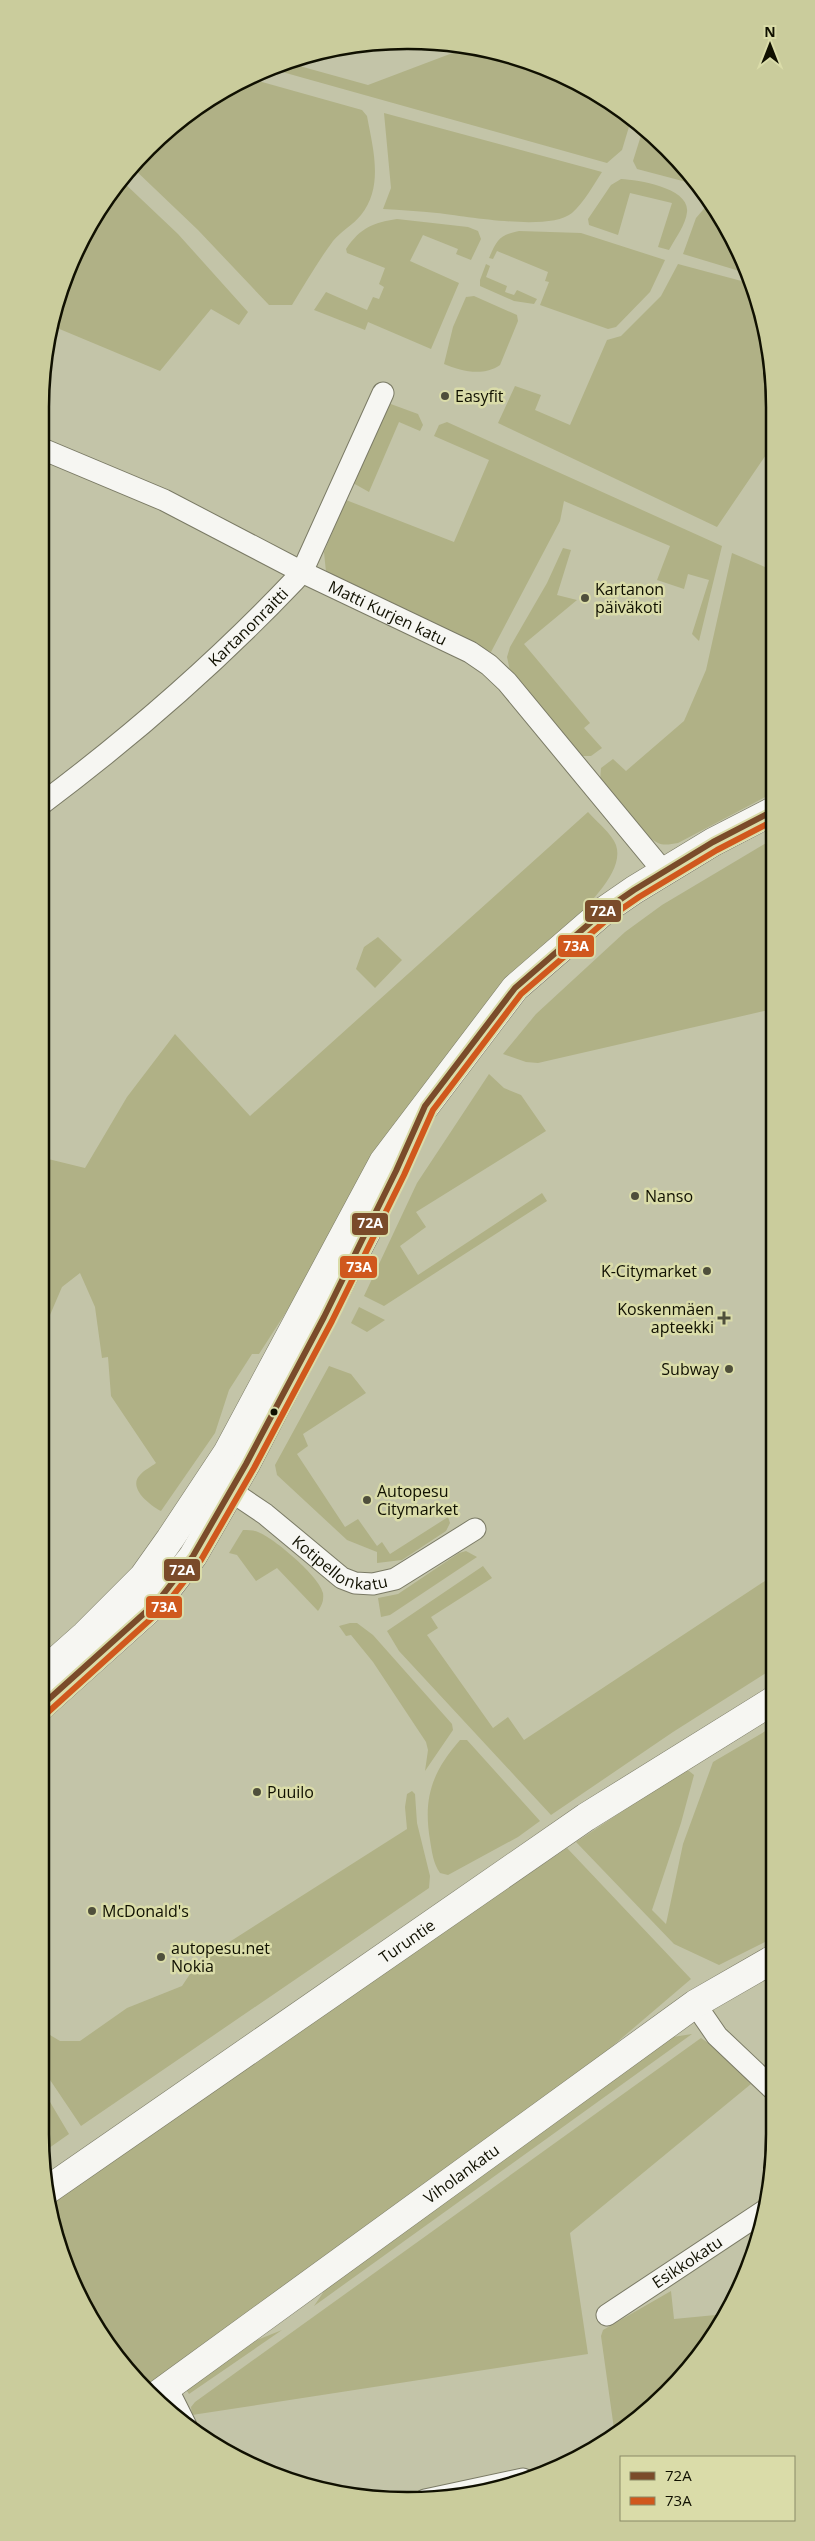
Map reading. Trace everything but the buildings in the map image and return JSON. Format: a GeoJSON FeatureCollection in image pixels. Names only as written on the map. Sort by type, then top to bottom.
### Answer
{"type":"FeatureCollection","features":[{"type":"Feature","properties":{"kind":"main road"},"geometry":{"type":"LineString","coordinates":[[49,1699],[158,1601],[193,1556],[221,1484],[227,1453],[383,1162],[515,988],[605,910],[712,842],[766,815]]}},
{"type":"Feature","properties":{"kind":"main road"},"geometry":{"type":"LineString","coordinates":[[49,1666],[85,1635],[143,1577],[221,1484]]}},
{"type":"Feature","properties":{"kind":"main road","name":"Turuntie"},"geometry":{"type":"LineString","coordinates":[[53,2186],[586,1817],[766,1705]]}},
{"type":"Feature","properties":{"kind":"main road","name":"Viholankatu"},"geometry":{"type":"LineString","coordinates":[[161,2393],[695,2004],[766,1963]]}},
{"type":"Feature","properties":{"kind":"street","name":"Kartanonraitti"},"geometry":{"type":"LineString","coordinates":[[49,798],[161,710],[243,636],[302,572],[383,393]]}},
{"type":"Feature","properties":{"kind":"street","name":"Matti Kurjen katu"},"geometry":{"type":"LineString","coordinates":[[49,452],[164,500],[302,572],[470,652],[489,665],[507,682],[664,872]]}},
{"type":"Feature","properties":{"kind":"street","name":"Kotipellonkatu"},"geometry":{"type":"LineString","coordinates":[[221,1484],[266,1514],[342,1578],[355,1583],[373,1584],[395,1580],[475,1529]]}},
{"type":"Feature","properties":{"kind":"street"},"geometry":{"type":"LineString","coordinates":[[695,2004],[717,2036],[766,2082]]}},
{"type":"Feature","properties":{"kind":"street","name":"Esikkokatu"},"geometry":{"type":"LineString","coordinates":[[607,2315],[756,2216]]}},
{"type":"Feature","properties":{"kind":"green space"},"geometry":{"type":"Polygon","coordinates":[[[455,52],[500,61],[545,76],[587,97],[629,126],[622,150],[607,163],[282,72],[299,66],[368,85],[455,52]]]}},
{"type":"Feature","properties":{"kind":"green space"},"geometry":{"type":"Polygon","coordinates":[[[259,81],[362,110],[367,116],[375,167],[375,180],[368,204],[358,219],[333,241],[292,305],[269,305],[198,230],[137,172],[171,138],[208,109],[259,81]]]}},
{"type":"Feature","properties":{"kind":"green space"},"geometry":{"type":"Polygon","coordinates":[[[384,113],[602,172],[576,209],[561,219],[527,222],[507,221],[430,212],[383,209],[391,188],[384,113]]]}},
{"type":"Feature","properties":{"kind":"green space"},"geometry":{"type":"Polygon","coordinates":[[[641,135],[686,182],[637,169],[633,161],[641,135]]]}},
{"type":"Feature","properties":{"kind":"green space"},"geometry":{"type":"Polygon","coordinates":[[[621,179],[662,187],[672,191],[686,204],[685,221],[669,250],[658,247],[672,203],[630,193],[618,235],[589,225],[588,219],[611,185],[621,179]]]}},
{"type":"Feature","properties":{"kind":"green space"},"geometry":{"type":"Polygon","coordinates":[[[126,185],[178,234],[248,312],[239,325],[211,309],[160,371],[58,328],[76,270],[97,228],[126,185]]]}},
{"type":"Feature","properties":{"kind":"green space"},"geometry":{"type":"Polygon","coordinates":[[[705,207],[739,271],[683,254],[696,218],[705,207]]]}},
{"type":"Feature","properties":{"kind":"green space"},"geometry":{"type":"Polygon","coordinates":[[[397,219],[468,227],[478,231],[481,239],[471,260],[456,254],[458,249],[423,235],[410,261],[459,283],[431,349],[368,322],[365,330],[314,310],[326,292],[367,310],[373,297],[379,299],[384,287],[379,284],[385,268],[347,253],[346,249],[368,227],[397,219]]]}},
{"type":"Feature","properties":{"kind":"green space"},"geometry":{"type":"Polygon","coordinates":[[[519,231],[581,233],[665,260],[650,292],[616,327],[608,329],[540,305],[549,282],[545,281],[548,272],[497,251],[493,259],[489,258],[500,239],[507,234],[519,231]]]}},
{"type":"Feature","properties":{"kind":"green space"},"geometry":{"type":"Polygon","coordinates":[[[486,264],[490,266],[486,277],[507,286],[505,292],[514,295],[517,290],[537,299],[534,304],[514,301],[480,286],[480,280],[486,264]]]}},
{"type":"Feature","properties":{"kind":"green space"},"geometry":{"type":"Polygon","coordinates":[[[678,264],[743,281],[754,315],[763,361],[765,384],[766,455],[717,527],[498,423],[515,386],[541,395],[535,410],[570,425],[607,340],[621,336],[661,296],[678,264]]]}},
{"type":"Feature","properties":{"kind":"green space"},"geometry":{"type":"Polygon","coordinates":[[[474,296],[517,315],[518,321],[500,365],[493,369],[479,372],[465,371],[444,364],[453,327],[466,297],[474,296]]]}},
{"type":"Feature","properties":{"kind":"green space"},"geometry":{"type":"Polygon","coordinates":[[[388,403],[418,414],[423,425],[420,431],[399,422],[369,492],[353,483],[388,403]]]}},
{"type":"Feature","properties":{"kind":"green space"},"geometry":{"type":"Polygon","coordinates":[[[447,422],[722,546],[699,641],[692,634],[709,580],[688,574],[684,589],[657,580],[670,546],[564,501],[560,521],[491,652],[326,572],[324,552],[346,500],[454,542],[489,460],[434,436],[439,425],[447,422]]]}},
{"type":"Feature","properties":{"kind":"green space"},"geometry":{"type":"Polygon","coordinates":[[[563,548],[571,550],[557,595],[577,600],[524,644],[590,723],[584,728],[602,748],[591,756],[580,756],[510,671],[507,657],[510,647],[547,583],[563,548]]]}},
{"type":"Feature","properties":{"kind":"green space"},"geometry":{"type":"Polygon","coordinates":[[[732,553],[766,567],[766,797],[678,843],[660,844],[650,838],[635,824],[600,782],[601,768],[613,759],[626,771],[684,721],[706,670],[732,553]]]}},
{"type":"Feature","properties":{"kind":"green space"},"geometry":{"type":"Polygon","coordinates":[[[588,812],[614,841],[617,855],[610,877],[571,924],[310,1275],[259,1354],[252,1354],[229,1390],[215,1433],[161,1511],[147,1501],[138,1491],[136,1485],[140,1475],[156,1463],[111,1396],[108,1357],[102,1358],[95,1307],[80,1273],[62,1287],[49,1315],[49,1159],[85,1168],[127,1097],[175,1034],[250,1116],[588,812]]]}},
{"type":"Feature","properties":{"kind":"green space"},"geometry":{"type":"Polygon","coordinates":[[[766,843],[766,1011],[538,1063],[526,1062],[503,1054],[536,1014],[625,932],[662,905],[766,843]]]}},
{"type":"Feature","properties":{"kind":"green space"},"geometry":{"type":"Polygon","coordinates":[[[378,937],[402,960],[375,988],[356,969],[364,947],[378,937]]]}},
{"type":"Feature","properties":{"kind":"green space"},"geometry":{"type":"Polygon","coordinates":[[[489,1074],[504,1088],[521,1095],[546,1131],[416,1212],[426,1227],[400,1246],[418,1275],[542,1193],[547,1201],[384,1306],[364,1296],[417,1183],[489,1074]]]}},
{"type":"Feature","properties":{"kind":"green space"},"geometry":{"type":"Polygon","coordinates":[[[359,1307],[385,1320],[367,1332],[351,1323],[359,1307]]]}},
{"type":"Feature","properties":{"kind":"green space"},"geometry":{"type":"Polygon","coordinates":[[[329,1366],[351,1374],[366,1393],[303,1434],[308,1446],[297,1454],[345,1527],[358,1519],[377,1546],[382,1542],[390,1554],[448,1517],[450,1523],[446,1531],[402,1560],[377,1563],[377,1552],[347,1540],[277,1475],[275,1465],[329,1366]]]}},
{"type":"Feature","properties":{"kind":"green space"},"geometry":{"type":"Polygon","coordinates":[[[243,1530],[255,1531],[265,1536],[285,1550],[305,1568],[320,1586],[323,1593],[322,1603],[318,1611],[277,1568],[256,1581],[237,1555],[229,1553],[243,1530]]]}},
{"type":"Feature","properties":{"kind":"green space"},"geometry":{"type":"Polygon","coordinates":[[[466,1551],[477,1557],[390,1615],[381,1617],[378,1598],[398,1594],[459,1553],[466,1551]]]}},
{"type":"Feature","properties":{"kind":"green space"},"geometry":{"type":"Polygon","coordinates":[[[483,1566],[492,1578],[431,1617],[438,1628],[427,1635],[493,1728],[508,1717],[524,1740],[766,1580],[766,1673],[673,1732],[551,1815],[399,1651],[387,1631],[483,1566]]]}},
{"type":"Feature","properties":{"kind":"green space"},"geometry":{"type":"Polygon","coordinates":[[[357,1623],[373,1635],[452,1724],[453,1730],[425,1771],[428,1750],[426,1742],[373,1662],[351,1635],[346,1636],[339,1626],[357,1623]]]}},
{"type":"Feature","properties":{"kind":"green space"},"geometry":{"type":"Polygon","coordinates":[[[766,1731],[766,1942],[719,1965],[674,1944],[576,1842],[683,1771],[689,1771],[694,1775],[681,1823],[652,1910],[666,1924],[683,1844],[713,1762],[766,1731]]]}},
{"type":"Feature","properties":{"kind":"green space"},"geometry":{"type":"Polygon","coordinates":[[[460,1740],[467,1740],[540,1821],[518,1837],[448,1875],[440,1873],[432,1853],[428,1825],[429,1798],[436,1775],[460,1740]]]}},
{"type":"Feature","properties":{"kind":"green space"},"geometry":{"type":"Polygon","coordinates":[[[412,1791],[415,1794],[417,1823],[430,1876],[429,1888],[81,2126],[49,2078],[49,2034],[60,2041],[80,2041],[127,2008],[182,1986],[198,1962],[407,1829],[405,1807],[407,1794],[412,1791]]]}},
{"type":"Feature","properties":{"kind":"green space"},"geometry":{"type":"Polygon","coordinates":[[[567,1848],[691,1979],[575,2078],[153,2386],[123,2352],[97,2313],[76,2271],[61,2226],[55,2200],[275,2047],[567,1848]]]}},
{"type":"Feature","properties":{"kind":"green space"},"geometry":{"type":"Polygon","coordinates":[[[692,2034],[314,2306],[329,2284],[673,2037],[692,2034]]]}},
{"type":"Feature","properties":{"kind":"green space"},"geometry":{"type":"Polygon","coordinates":[[[701,2038],[710,2044],[751,2084],[570,2233],[588,2354],[192,2415],[191,2407],[195,2402],[701,2038]]]}},
{"type":"Feature","properties":{"kind":"green space"},"geometry":{"type":"Polygon","coordinates":[[[49,2100],[69,2134],[50,2148],[49,2100]]]}},
{"type":"Feature","properties":{"kind":"green space"},"geometry":{"type":"Polygon","coordinates":[[[671,2291],[674,2319],[717,2315],[706,2333],[677,2370],[644,2403],[614,2427],[601,2336],[603,2330],[671,2291]]]}},
{"type":"Feature","properties":{"kind":"green space"},"geometry":{"type":"Polygon","coordinates":[[[282,2330],[189,2394],[185,2388],[247,2344],[282,2330]]]}},
{"type":"Feature","properties":{"kind":"transit line","name":"72A"},"geometry":{"type":"LineString","coordinates":[[49,1699],[158,1601],[193,1556],[246,1464],[324,1317],[396,1171],[425,1106],[515,988],[605,910],[713,842],[766,815]]}},
{"type":"Feature","properties":{"kind":"transit line","name":"73A"},"geometry":{"type":"LineString","coordinates":[[49,1711],[164,1607],[201,1560],[254,1468],[332,1321],[404,1175],[433,1110],[521,994],[610,917],[639,897],[717,850],[766,825]]}},
{"type":"Feature","properties":{"kind":"place","name":"Easyfit"},"geometry":{"type":"Point","coordinates":[445,396]}},
{"type":"Feature","properties":{"kind":"place","name":"Kartanon päiväkoti"},"geometry":{"type":"Point","coordinates":[585,598]}},
{"type":"Feature","properties":{"kind":"place","name":"Nanso"},"geometry":{"type":"Point","coordinates":[635,1196]}},
{"type":"Feature","properties":{"kind":"place","name":"K-Citymarket"},"geometry":{"type":"Point","coordinates":[707,1271]}},
{"type":"Feature","properties":{"kind":"place","name":"Koskenmäen apteekki"},"geometry":{"type":"Point","coordinates":[724,1318]}},
{"type":"Feature","properties":{"kind":"place","name":"Subway"},"geometry":{"type":"Point","coordinates":[729,1369]}},
{"type":"Feature","properties":{"kind":"place","name":"Autopesu Citymarket"},"geometry":{"type":"Point","coordinates":[367,1500]}},
{"type":"Feature","properties":{"kind":"place","name":"Puuilo"},"geometry":{"type":"Point","coordinates":[257,1792]}},
{"type":"Feature","properties":{"kind":"place","name":"McDonald's"},"geometry":{"type":"Point","coordinates":[92,1911]}},
{"type":"Feature","properties":{"kind":"place","name":"autopesu.net Nokia"},"geometry":{"type":"Point","coordinates":[161,1957]}}]}
